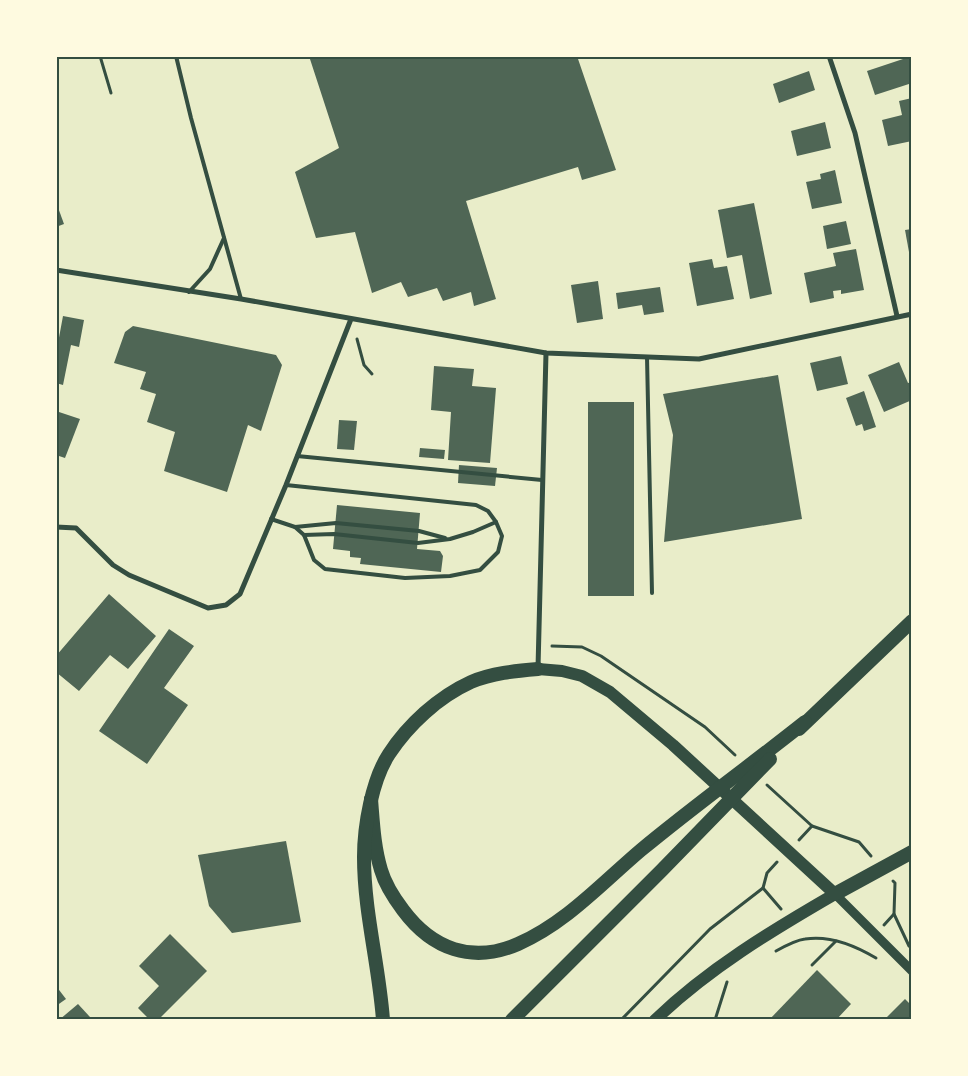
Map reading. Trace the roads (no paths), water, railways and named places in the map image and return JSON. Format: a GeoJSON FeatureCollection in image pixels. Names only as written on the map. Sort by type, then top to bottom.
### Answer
{"type":"FeatureCollection","features":[{"type":"Feature","properties":{"kind":"highway"},"geometry":{"type":"LineString","coordinates":[[512,1020],[662,870],[805,722],[912,621]]}},
{"type":"Feature","properties":{"kind":"highway"},"geometry":{"type":"LineString","coordinates":[[383,1020],[367,908],[364,856],[371,799],[388,755],[410,727],[437,703],[470,683],[494,675],[538,669]]}},
{"type":"Feature","properties":{"kind":"highway"},"geometry":{"type":"LineString","coordinates":[[371,799],[374,840],[381,871],[394,898],[410,919],[430,939],[451,949],[471,953],[491,952],[518,944],[554,924],[588,898],[641,850],[805,722]]}},
{"type":"Feature","properties":{"kind":"highway"},"geometry":{"type":"LineString","coordinates":[[835,894],[912,852]]}},
{"type":"Feature","properties":{"kind":"main road"},"geometry":{"type":"LineString","coordinates":[[538,669],[562,671],[582,676],[610,692],[673,745],[835,894],[737,953],[696,984],[655,1020]]}},
{"type":"Feature","properties":{"kind":"street"},"geometry":{"type":"LineString","coordinates":[[829,56],[855,133],[897,316]]}},
{"type":"Feature","properties":{"kind":"street"},"geometry":{"type":"LineString","coordinates":[[56,270],[241,299],[546,353],[699,359],[912,314]]}},
{"type":"Feature","properties":{"kind":"street"},"geometry":{"type":"LineString","coordinates":[[56,527],[76,528],[113,565],[129,575],[208,608],[226,605],[240,594],[286,485],[351,319]]}},
{"type":"Feature","properties":{"kind":"street"},"geometry":{"type":"LineString","coordinates":[[538,669],[546,353]]}},
{"type":"Feature","properties":{"kind":"street"},"geometry":{"type":"LineString","coordinates":[[835,894],[912,971]]}},
{"type":"Feature","properties":{"kind":"lane"},"geometry":{"type":"LineString","coordinates":[[176,56],[191,118],[241,299]]}},
{"type":"Feature","properties":{"kind":"lane"},"geometry":{"type":"LineString","coordinates":[[189,292],[210,269],[224,238]]}},
{"type":"Feature","properties":{"kind":"lane"},"geometry":{"type":"LineString","coordinates":[[647,357],[652,593]]}},
{"type":"Feature","properties":{"kind":"lane"},"geometry":{"type":"LineString","coordinates":[[297,456],[542,480]]}},
{"type":"Feature","properties":{"kind":"lane"},"geometry":{"type":"LineString","coordinates":[[271,519],[295,527],[304,535],[314,560],[325,569],[406,578],[450,576],[480,570],[498,552],[502,536],[496,522],[488,511],[476,505],[286,485]]}},
{"type":"Feature","properties":{"kind":"lane"},"geometry":{"type":"LineString","coordinates":[[304,535],[334,534],[418,543],[450,539],[496,522]]}},
{"type":"Feature","properties":{"kind":"lane"},"geometry":{"type":"LineString","coordinates":[[295,527],[336,523],[419,531],[450,539]]}}]}
